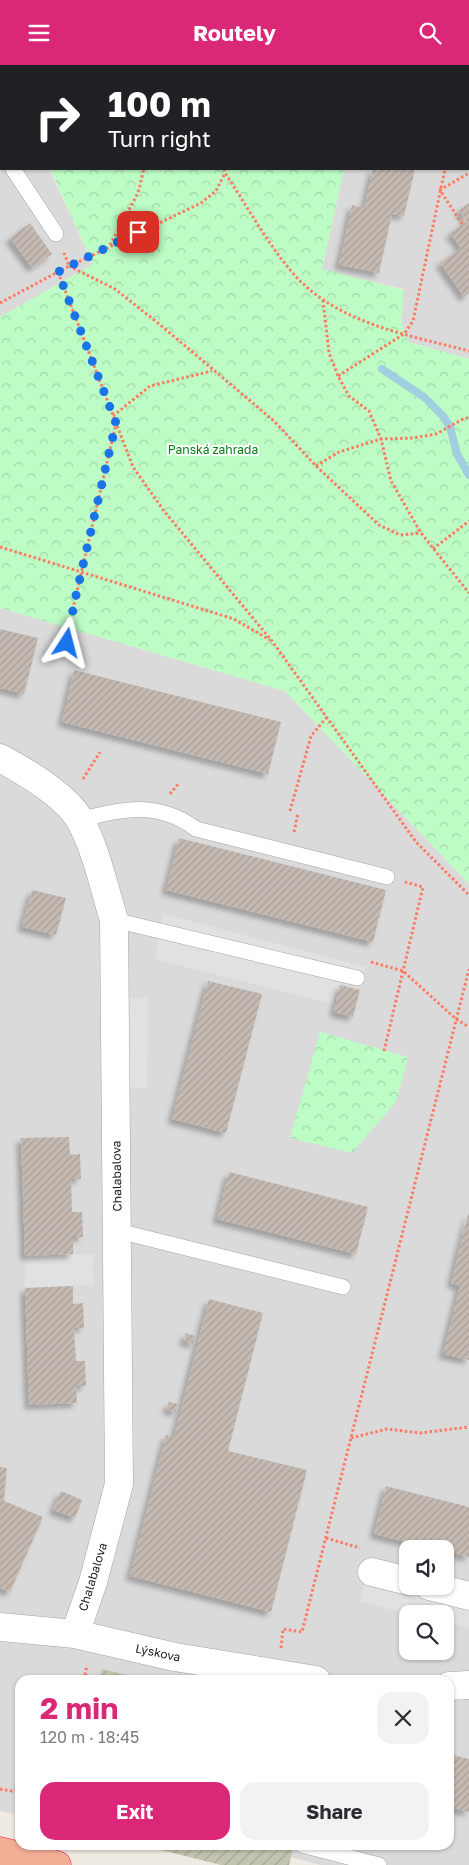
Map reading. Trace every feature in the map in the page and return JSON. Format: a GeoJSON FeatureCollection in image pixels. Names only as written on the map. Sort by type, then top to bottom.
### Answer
{"type":"FeatureCollection","features":[{"type":"Feature","properties":{"kind":"highway"},"geometry":{"type":"LineString","coordinates":[[0,1851],[57,1865]]}},
{"type":"Feature","properties":{"kind":"street","name":"Chalabalova"},"geometry":{"type":"LineString","coordinates":[[0,758],[27,772],[53,791],[80,820],[97,864],[114,920],[118,1231],[118,1484],[92,1582],[75,1634]]}},
{"type":"Feature","properties":{"kind":"street"},"geometry":{"type":"LineString","coordinates":[[372,1573],[399,1579]]}},
{"type":"Feature","properties":{"kind":"street"},"geometry":{"type":"LineString","coordinates":[[454,1592],[469,1596]]}},
{"type":"Feature","properties":{"kind":"street","name":"Lýskova"},"geometry":{"type":"LineString","coordinates":[[0,1627],[75,1634],[175,1657],[278,1675]]}},
{"type":"Feature","properties":{"kind":"street"},"geometry":{"type":"LineString","coordinates":[[454,1686],[469,1685]]}},
{"type":"Feature","properties":{"kind":"lane"},"geometry":{"type":"LineString","coordinates":[[14,170],[56,233]]}},
{"type":"Feature","properties":{"kind":"lane"},"geometry":{"type":"LineString","coordinates":[[80,820],[108,812],[140,808],[182,819],[196,829],[387,877]]}},
{"type":"Feature","properties":{"kind":"lane"},"geometry":{"type":"LineString","coordinates":[[114,920],[357,978]]}},
{"type":"Feature","properties":{"kind":"lane"},"geometry":{"type":"LineString","coordinates":[[118,1231],[343,1287]]}},
{"type":"Feature","properties":{"kind":"lane"},"geometry":{"type":"LineString","coordinates":[[322,1850],[380,1865]]}},
{"type":"Feature","properties":{"kind":"path"},"geometry":{"type":"LineString","coordinates":[[109,247],[138,193],[144,170]]}},
{"type":"Feature","properties":{"kind":"path"},"geometry":{"type":"LineString","coordinates":[[338,376],[404,334],[413,321],[445,170]]}},
{"type":"Feature","properties":{"kind":"path"},"geometry":{"type":"LineString","coordinates":[[0,303],[69,266],[201,203],[216,191],[224,171]]}},
{"type":"Feature","properties":{"kind":"path"},"geometry":{"type":"LineString","coordinates":[[224,171],[292,272],[323,300],[348,315],[404,334],[469,351]]}},
{"type":"Feature","properties":{"kind":"path"},"geometry":{"type":"LineString","coordinates":[[440,190],[469,173]]}},
{"type":"Feature","properties":{"kind":"path"},"geometry":{"type":"LineString","coordinates":[[440,190],[462,224]]}},
{"type":"Feature","properties":{"kind":"path"},"geometry":{"type":"LineString","coordinates":[[56,233],[69,266],[116,289],[274,421],[316,465],[379,525],[400,535],[421,533]]}},
{"type":"Feature","properties":{"kind":"path"},"geometry":{"type":"LineString","coordinates":[[58,272],[133,467],[164,511],[272,641],[416,842],[469,895]]}},
{"type":"Feature","properties":{"kind":"path"},"geometry":{"type":"LineString","coordinates":[[323,300],[329,353],[338,376],[349,396],[369,411],[381,439],[391,481],[421,533],[469,593]]}},
{"type":"Feature","properties":{"kind":"path"},"geometry":{"type":"LineString","coordinates":[[113,416],[150,386],[212,371]]}},
{"type":"Feature","properties":{"kind":"path"},"geometry":{"type":"LineString","coordinates":[[316,465],[339,452],[381,439],[413,438],[436,434],[467,418]]}},
{"type":"Feature","properties":{"kind":"path"},"geometry":{"type":"LineString","coordinates":[[68,654],[67,643],[74,604],[116,423]]}},
{"type":"Feature","properties":{"kind":"path"},"geometry":{"type":"LineString","coordinates":[[433,549],[469,521]]}},
{"type":"Feature","properties":{"kind":"path"},"geometry":{"type":"LineString","coordinates":[[0,547],[234,619],[272,641]]}},
{"type":"Feature","properties":{"kind":"path"},"geometry":{"type":"LineString","coordinates":[[290,811],[311,735],[326,717]]}},
{"type":"Feature","properties":{"kind":"path"},"geometry":{"type":"LineString","coordinates":[[83,779],[100,752]]}},
{"type":"Feature","properties":{"kind":"path"},"geometry":{"type":"LineString","coordinates":[[384,1051],[423,887],[387,877]]}},
{"type":"Feature","properties":{"kind":"path"},"geometry":{"type":"LineString","coordinates":[[357,978],[365,960],[403,971],[456,1019],[469,1027]]}},
{"type":"Feature","properties":{"kind":"path"},"geometry":{"type":"LineString","coordinates":[[278,1675],[283,1629],[302,1632],[469,969]]}},
{"type":"Feature","properties":{"kind":"path"},"geometry":{"type":"LineString","coordinates":[[351,1437],[387,1429],[420,1433],[469,1427]]}},
{"type":"Feature","properties":{"kind":"path"},"geometry":{"type":"LineString","coordinates":[[0,1789],[15,1790]]}},
{"type":"Feature","properties":{"kind":"shaded area"},"geometry":{"type":"Polygon","coordinates":[[[0,170],[49,170],[93,264],[0,317],[0,170]]]}},
{"type":"Feature","properties":{"kind":"shaded area"},"geometry":{"type":"Polygon","coordinates":[[[344,170],[469,170],[469,359],[409,342],[401,322],[404,289],[322,270],[344,170]]]}},
{"type":"Feature","properties":{"kind":"shaded area"},"geometry":{"type":"Polygon","coordinates":[[[0,608],[285,691],[469,884],[469,1865],[321,1865],[290,1857],[292,1850],[454,1850],[454,1675],[127,1675],[102,1669],[100,1675],[15,1675],[15,1814],[0,1811],[0,608]]]}},
{"type":"Feature","properties":{"kind":"shaded area"},"geometry":{"type":"Polygon","coordinates":[[[163,914],[366,967],[360,986],[340,980],[333,1004],[155,959],[163,914]]]}},
{"type":"Feature","properties":{"kind":"shaded area"},"geometry":{"type":"Polygon","coordinates":[[[122,998],[148,998],[147,1088],[125,1089],[122,998]]]}},
{"type":"Feature","properties":{"kind":"shaded area"},"geometry":{"type":"Polygon","coordinates":[[[93,1254],[94,1285],[25,1288],[25,1256],[93,1254]]]}},
{"type":"Feature","properties":{"kind":"shaded area"},"geometry":{"type":"Polygon","coordinates":[[[365,1579],[399,1588],[399,1595],[429,1595],[469,1605],[469,1628],[454,1624],[454,1605],[399,1605],[399,1612],[360,1602],[365,1579]]]}},
{"type":"Feature","properties":{"kind":"shaded area"},"geometry":{"type":"Polygon","coordinates":[[[102,1669],[127,1675],[100,1675],[102,1669]]]}},
{"type":"Feature","properties":{"kind":"shaded area"},"geometry":{"type":"Polygon","coordinates":[[[161,1850],[293,1850],[289,1865],[221,1865],[161,1850]]]}},
{"type":"Feature","properties":{"kind":"green space","name":"Panská zahrada"},"geometry":{"type":"Polygon","coordinates":[[[50,170],[344,170],[322,269],[404,290],[401,322],[409,342],[469,359],[469,884],[285,691],[0,608],[0,317],[93,264],[50,170]]]}},
{"type":"Feature","properties":{"kind":"green space"},"geometry":{"type":"Polygon","coordinates":[[[320,1032],[408,1057],[396,1102],[352,1153],[290,1138],[320,1032]]]}},
{"type":"Feature","properties":{"kind":"building"},"geometry":{"type":"Polygon","coordinates":[[[373,170],[415,170],[404,216],[392,214],[379,273],[339,265],[352,205],[364,208],[373,170]]]}},
{"type":"Feature","properties":{"kind":"building"},"geometry":{"type":"Polygon","coordinates":[[[469,203],[469,293],[464,297],[440,263],[461,248],[450,233],[467,221],[459,210],[469,203]]]}},
{"type":"Feature","properties":{"kind":"building"},"geometry":{"type":"Polygon","coordinates":[[[30,223],[52,254],[32,268],[10,238],[30,223]]]}},
{"type":"Feature","properties":{"kind":"building"},"geometry":{"type":"Polygon","coordinates":[[[0,629],[38,638],[24,694],[0,688],[0,629]]]}},
{"type":"Feature","properties":{"kind":"building"},"geometry":{"type":"Polygon","coordinates":[[[74,670],[281,722],[268,774],[62,722],[74,670]]]}},
{"type":"Feature","properties":{"kind":"building"},"geometry":{"type":"Polygon","coordinates":[[[179,838],[386,890],[373,942],[166,890],[179,838]]]}},
{"type":"Feature","properties":{"kind":"building"},"geometry":{"type":"Polygon","coordinates":[[[32,890],[66,898],[56,935],[22,927],[32,890]]]}},
{"type":"Feature","properties":{"kind":"building"},"geometry":{"type":"Polygon","coordinates":[[[208,981],[262,994],[226,1133],[172,1119],[208,981]]]}},
{"type":"Feature","properties":{"kind":"building"},"geometry":{"type":"Polygon","coordinates":[[[340,985],[360,990],[353,1017],[334,1012],[340,985]]]}},
{"type":"Feature","properties":{"kind":"building"},"geometry":{"type":"Polygon","coordinates":[[[69,1137],[70,1155],[80,1154],[81,1179],[71,1179],[72,1212],[82,1212],[83,1237],[73,1237],[73,1254],[25,1256],[21,1138],[69,1137]]]}},
{"type":"Feature","properties":{"kind":"building"},"geometry":{"type":"Polygon","coordinates":[[[229,1172],[368,1207],[356,1254],[217,1219],[229,1172]]]}},
{"type":"Feature","properties":{"kind":"building"},"geometry":{"type":"Polygon","coordinates":[[[468,1214],[469,1360],[443,1354],[460,1286],[451,1283],[468,1214]]]}},
{"type":"Feature","properties":{"kind":"building"},"geometry":{"type":"Polygon","coordinates":[[[73,1286],[73,1304],[83,1303],[84,1328],[74,1328],[76,1361],[85,1361],[86,1386],[76,1386],[77,1403],[29,1405],[25,1288],[73,1286]]]}},
{"type":"Feature","properties":{"kind":"building"},"geometry":{"type":"Polygon","coordinates":[[[209,1299],[263,1313],[228,1451],[307,1470],[271,1612],[130,1576],[166,1435],[174,1437],[209,1299]]]}},
{"type":"Feature","properties":{"kind":"building"},"geometry":{"type":"Polygon","coordinates":[[[186,1333],[195,1336],[193,1344],[184,1341],[186,1333]]]}},
{"type":"Feature","properties":{"kind":"building"},"geometry":{"type":"Polygon","coordinates":[[[169,1402],[178,1404],[176,1412],[167,1410],[169,1402]]]}},
{"type":"Feature","properties":{"kind":"building"},"geometry":{"type":"Polygon","coordinates":[[[0,1467],[7,1468],[4,1501],[43,1517],[10,1592],[0,1588],[0,1467]]]}},
{"type":"Feature","properties":{"kind":"building"},"geometry":{"type":"Polygon","coordinates":[[[386,1486],[469,1507],[469,1557],[454,1553],[454,1540],[399,1540],[374,1534],[386,1486]]]}},
{"type":"Feature","properties":{"kind":"building"},"geometry":{"type":"Polygon","coordinates":[[[61,1491],[82,1500],[75,1518],[53,1510],[61,1491]]]}},
{"type":"Feature","properties":{"kind":"building"},"geometry":{"type":"Polygon","coordinates":[[[454,1755],[469,1759],[469,1812],[454,1808],[454,1755]]]}},
{"type":"Feature","properties":{"kind":"waterway"},"geometry":{"type":"LineString","coordinates":[[382,369],[424,397],[443,416],[450,427],[457,454],[469,475]]}},
{"type":"Feature","properties":{"kind":"route"},"geometry":{"type":"LineString","coordinates":[[67,643],[74,604],[116,423],[58,272],[92,257],[138,232]]}}]}
